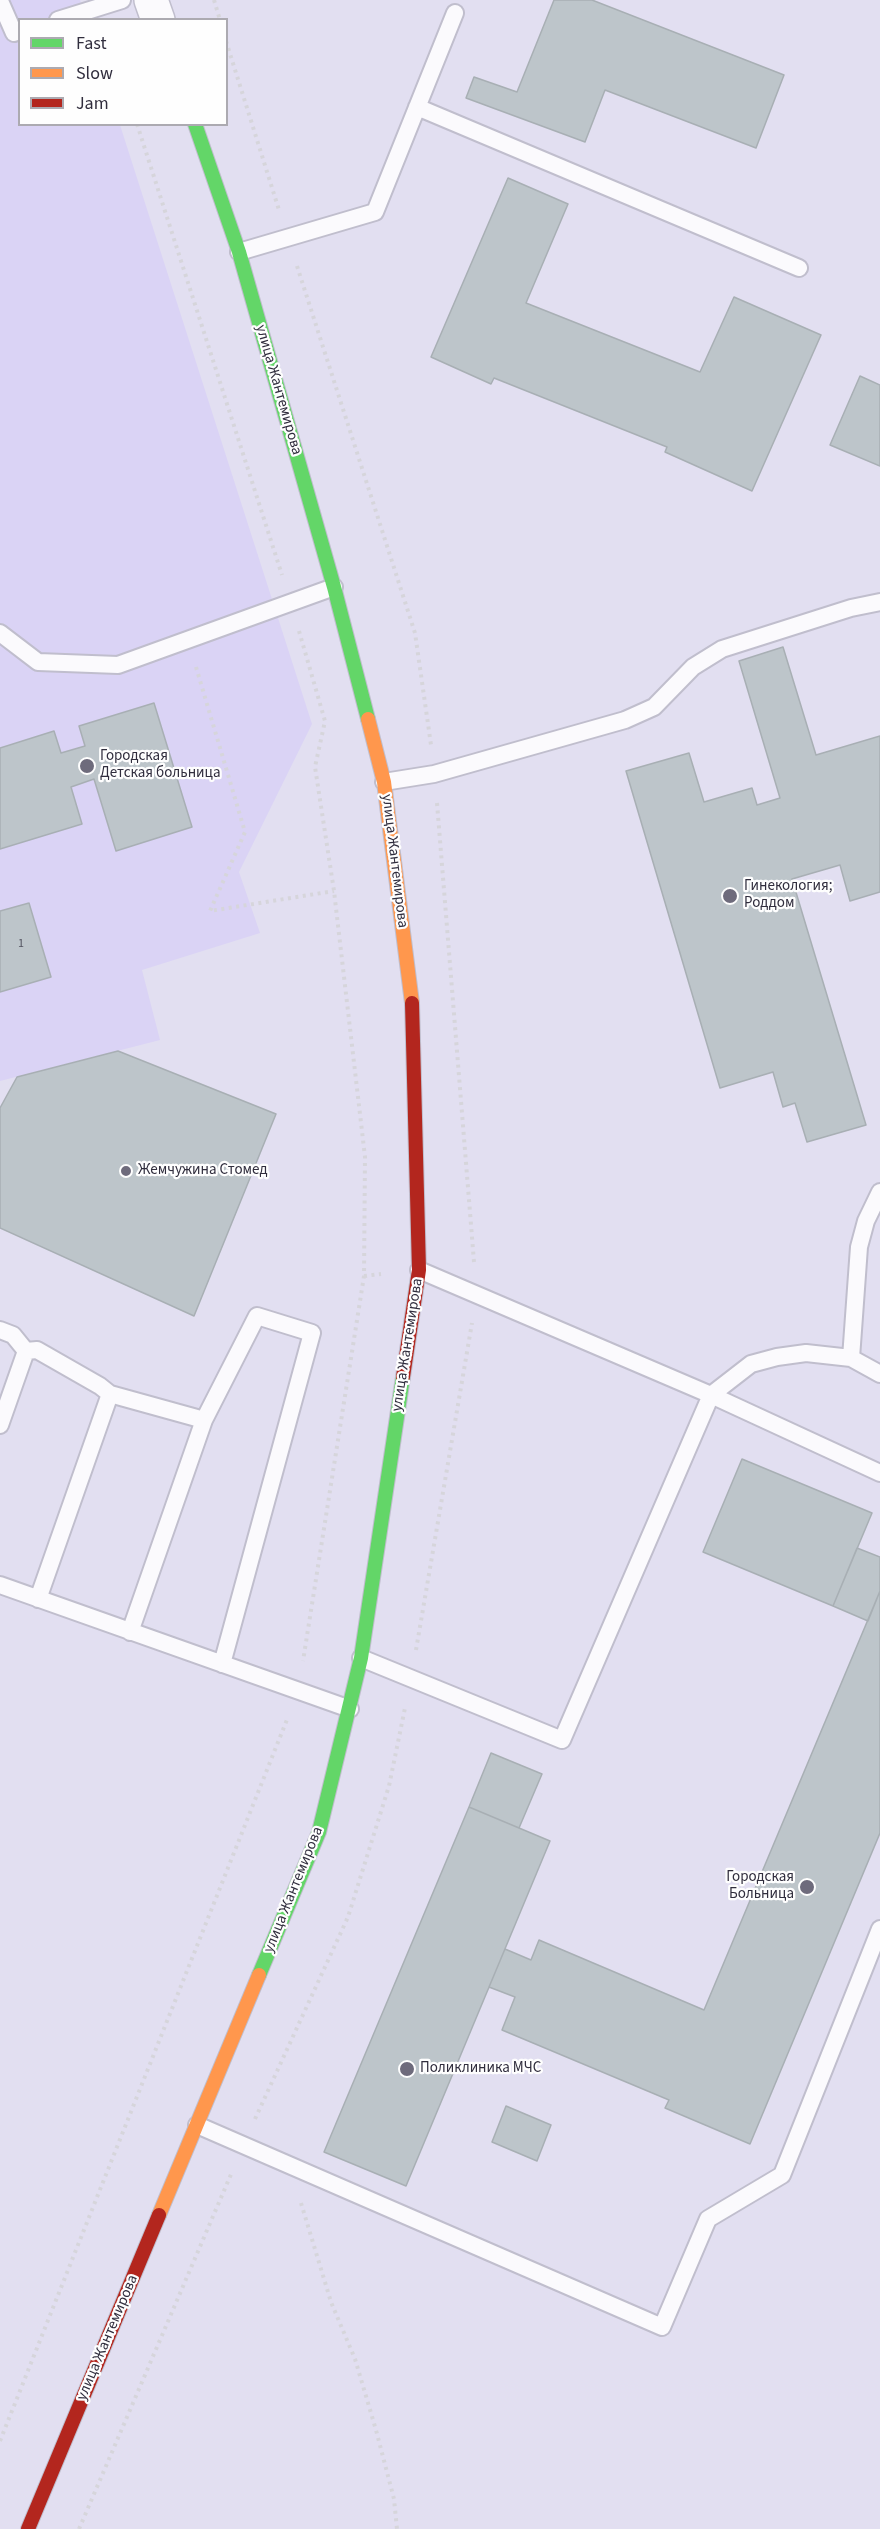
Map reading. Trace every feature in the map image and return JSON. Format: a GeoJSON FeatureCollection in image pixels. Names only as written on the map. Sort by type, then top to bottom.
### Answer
{"type":"FeatureCollection","features":[{"type":"Feature","properties":{"kind":"street"},"geometry":{"type":"LineString","coordinates":[[151,0],[157,18]]}},
{"type":"Feature","properties":{"kind":"street","name":"улица Жантемирова"},"geometry":{"type":"LineString","coordinates":[[28,2529],[319,1832],[361,1658],[419,1270],[414,1021],[384,782],[334,587],[239,252],[196,126]]}},
{"type":"Feature","properties":{"kind":"lane"},"geometry":{"type":"LineString","coordinates":[[64,18],[122,0]]}},
{"type":"Feature","properties":{"kind":"lane"},"geometry":{"type":"LineString","coordinates":[[0,1],[11,34]]}},
{"type":"Feature","properties":{"kind":"lane"},"geometry":{"type":"LineString","coordinates":[[239,252],[375,212],[455,13]]}},
{"type":"Feature","properties":{"kind":"lane"},"geometry":{"type":"LineString","coordinates":[[417,107],[799,268]]}},
{"type":"Feature","properties":{"kind":"lane"},"geometry":{"type":"LineString","coordinates":[[0,633],[38,662],[118,665],[334,587]]}},
{"type":"Feature","properties":{"kind":"lane"},"geometry":{"type":"LineString","coordinates":[[384,782],[434,774],[625,720],[654,707],[693,667],[722,649],[851,608],[880,602]]}},
{"type":"Feature","properties":{"kind":"lane"},"geometry":{"type":"LineString","coordinates":[[851,1358],[859,1246],[866,1221],[880,1191]]}},
{"type":"Feature","properties":{"kind":"lane"},"geometry":{"type":"LineString","coordinates":[[419,1270],[711,1395],[880,1473]]}},
{"type":"Feature","properties":{"kind":"lane"},"geometry":{"type":"LineString","coordinates":[[130,1632],[204,1420],[257,1316],[312,1333],[222,1664]]}},
{"type":"Feature","properties":{"kind":"lane"},"geometry":{"type":"LineString","coordinates":[[0,1330],[13,1335],[26,1351]]}},
{"type":"Feature","properties":{"kind":"lane"},"geometry":{"type":"LineString","coordinates":[[26,1351],[37,1350],[110,1394],[204,1420]]}},
{"type":"Feature","properties":{"kind":"lane"},"geometry":{"type":"LineString","coordinates":[[0,1425],[26,1351]]}},
{"type":"Feature","properties":{"kind":"lane"},"geometry":{"type":"LineString","coordinates":[[361,1658],[562,1740],[711,1395],[751,1364],[806,1353],[851,1358],[880,1374]]}},
{"type":"Feature","properties":{"kind":"lane"},"geometry":{"type":"LineString","coordinates":[[38,1599],[110,1394]]}},
{"type":"Feature","properties":{"kind":"lane"},"geometry":{"type":"LineString","coordinates":[[0,1585],[350,1709]]}},
{"type":"Feature","properties":{"kind":"lane"},"geometry":{"type":"LineString","coordinates":[[197,2125],[662,2327],[708,2219],[782,2175],[880,1929]]}},
{"type":"Feature","properties":{"kind":"path"},"geometry":{"type":"LineString","coordinates":[[214,0],[219,18]]}},
{"type":"Feature","properties":{"kind":"path"},"geometry":{"type":"LineString","coordinates":[[228,48],[415,633],[434,774]]}},
{"type":"Feature","properties":{"kind":"path"},"geometry":{"type":"LineString","coordinates":[[188,639],[245,832],[210,910],[333,891]]}},
{"type":"Feature","properties":{"kind":"path"},"geometry":{"type":"LineString","coordinates":[[290,2166],[331,2302],[355,2360],[376,2430],[394,2499],[397,2529]]}},
{"type":"Feature","properties":{"kind":"shaded area"},"geometry":{"type":"Polygon","coordinates":[[[0,0],[80,0],[86,18],[18,18],[18,126],[120,126],[312,724],[239,872],[260,933],[142,970],[160,1040],[0,1081],[0,0]]]}},
{"type":"Feature","properties":{"kind":"building"},"geometry":{"type":"Polygon","coordinates":[[[554,0],[592,0],[784,75],[756,148],[605,90],[585,142],[466,98],[474,77],[517,92],[554,0]]]}},
{"type":"Feature","properties":{"kind":"building"},"geometry":{"type":"Polygon","coordinates":[[[508,178],[568,204],[526,303],[700,372],[734,297],[821,335],[752,491],[665,452],[667,447],[494,378],[491,384],[431,357],[508,178]]]}},
{"type":"Feature","properties":{"kind":"building"},"geometry":{"type":"Polygon","coordinates":[[[860,376],[880,385],[880,466],[830,445],[860,376]]]}},
{"type":"Feature","properties":{"kind":"building","name":"Гинекология; Роддом"},"geometry":{"type":"Polygon","coordinates":[[[783,647],[816,755],[880,736],[880,892],[850,901],[840,865],[792,879],[866,1125],[807,1142],[795,1103],[783,1107],[773,1072],[720,1088],[626,771],[689,753],[704,802],[752,788],[757,805],[780,798],[739,661],[783,647]]]}},
{"type":"Feature","properties":{"kind":"building","name":"Городская Детская больница"},"geometry":{"type":"Polygon","coordinates":[[[154,703],[192,827],[116,851],[94,779],[71,787],[82,824],[0,849],[0,748],[54,731],[61,753],[85,746],[79,726],[154,703]]]}},
{"type":"Feature","properties":{"kind":"building"},"geometry":{"type":"Polygon","coordinates":[[[29,903],[51,977],[0,992],[0,911],[29,903]]]}},
{"type":"Feature","properties":{"kind":"building","name":"Жемчужина Стомед"},"geometry":{"type":"Polygon","coordinates":[[[118,1051],[276,1114],[194,1316],[0,1228],[0,1108],[17,1077],[118,1051]]]}},
{"type":"Feature","properties":{"kind":"building"},"geometry":{"type":"Polygon","coordinates":[[[742,1459],[872,1513],[833,1606],[703,1552],[742,1459]]]}},
{"type":"Feature","properties":{"kind":"building"},"geometry":{"type":"Polygon","coordinates":[[[857,1548],[880,1557],[880,1591],[868,1621],[833,1606],[857,1548]]]}},
{"type":"Feature","properties":{"kind":"building","name":"Городская Больница"},"geometry":{"type":"Polygon","coordinates":[[[880,1591],[880,1833],[750,2144],[665,2108],[669,2100],[502,2030],[515,1997],[489,1987],[505,1949],[531,1960],[539,1940],[704,2010],[880,1591]]]}},
{"type":"Feature","properties":{"kind":"building"},"geometry":{"type":"Polygon","coordinates":[[[491,1753],[542,1774],[519,1828],[469,1807],[491,1753]]]}},
{"type":"Feature","properties":{"kind":"building","name":"Поликлиника МЧС"},"geometry":{"type":"Polygon","coordinates":[[[469,1807],[550,1841],[406,2186],[324,2152],[469,1807]]]}},
{"type":"Feature","properties":{"kind":"building"},"geometry":{"type":"Polygon","coordinates":[[[506,2106],[551,2125],[537,2161],[492,2142],[506,2106]]]}},
{"type":"Feature","properties":{"kind":"traffic: fast"},"geometry":{"type":"LineString","coordinates":[[196,126],[239,252],[334,587],[368,719]]}},
{"type":"Feature","properties":{"kind":"traffic: fast"},"geometry":{"type":"LineString","coordinates":[[259,1975],[319,1832],[361,1658],[403,1377]]}},
{"type":"Feature","properties":{"kind":"traffic: slow"},"geometry":{"type":"LineString","coordinates":[[368,719],[384,782],[412,1003]]}},
{"type":"Feature","properties":{"kind":"traffic: slow"},"geometry":{"type":"LineString","coordinates":[[159,2215],[259,1975]]}},
{"type":"Feature","properties":{"kind":"traffic: jam"},"geometry":{"type":"LineString","coordinates":[[403,1377],[419,1270],[412,1003]]}},
{"type":"Feature","properties":{"kind":"traffic: jam"},"geometry":{"type":"LineString","coordinates":[[28,2529],[159,2215]]}},
{"type":"Feature","properties":{"kind":"place","name":"Городская Детская больница"},"geometry":{"type":"Point","coordinates":[87,766]}},
{"type":"Feature","properties":{"kind":"place","name":"Гинекология; Роддом"},"geometry":{"type":"Point","coordinates":[730,896]}},
{"type":"Feature","properties":{"kind":"place","name":"Жемчужина Стомед"},"geometry":{"type":"Point","coordinates":[126,1171]}},
{"type":"Feature","properties":{"kind":"place","name":"Городская Больница"},"geometry":{"type":"Point","coordinates":[807,1887]}},
{"type":"Feature","properties":{"kind":"place","name":"Поликлиника МЧС"},"geometry":{"type":"Point","coordinates":[407,2069]}}]}
